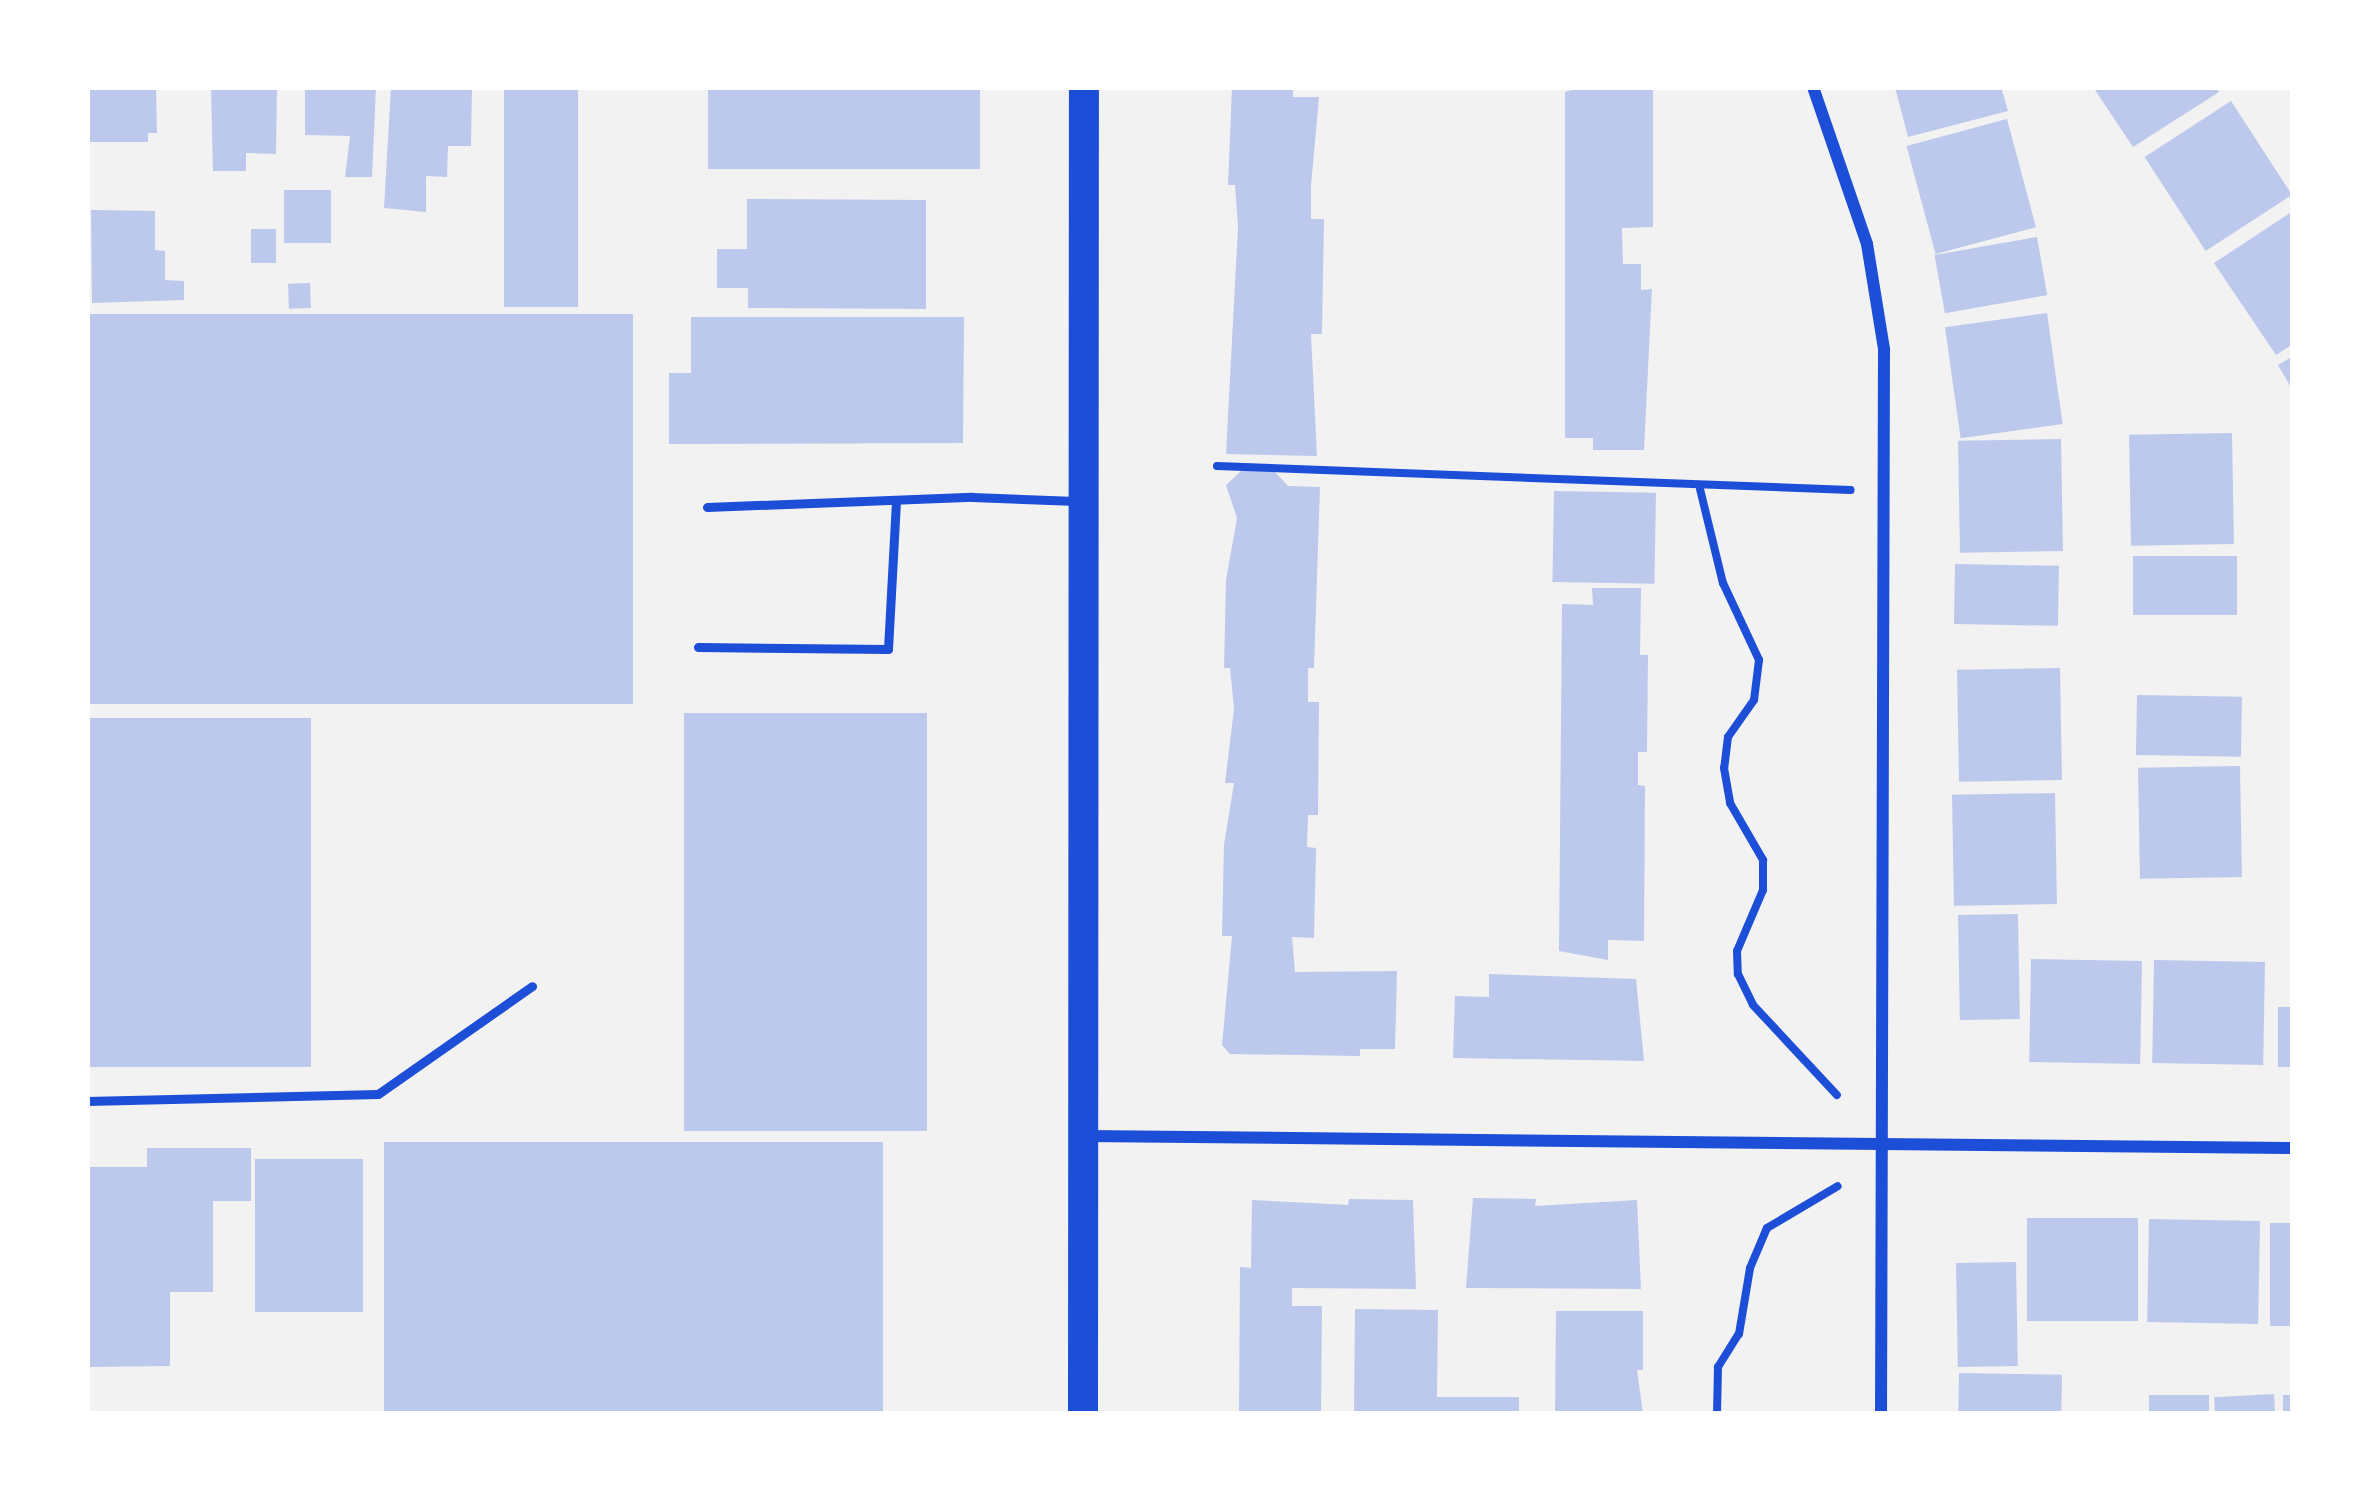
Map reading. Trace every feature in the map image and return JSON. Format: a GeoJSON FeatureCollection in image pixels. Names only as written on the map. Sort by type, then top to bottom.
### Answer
{"type":"FeatureCollection","features":[{"type":"Feature","properties":{"kind":"main road"},"geometry":{"type":"LineString","coordinates":[[1083,1414],[1084,87]]}},
{"type":"Feature","properties":{"kind":"street"},"geometry":{"type":"LineString","coordinates":[[1813,87],[1867,244],[1884,350],[1881,1414]]}},
{"type":"Feature","properties":{"kind":"street"},"geometry":{"type":"LineString","coordinates":[[1084,1136],[2293,1148]]}},
{"type":"Feature","properties":{"kind":"lane"},"geometry":{"type":"LineString","coordinates":[[707,507],[896,500],[1082,502]]}},
{"type":"Feature","properties":{"kind":"lane"},"geometry":{"type":"LineString","coordinates":[[698,647],[888,649],[896,500]]}},
{"type":"Feature","properties":{"kind":"lane"},"geometry":{"type":"LineString","coordinates":[[87,1101],[379,1094],[532,986]]}},
{"type":"Feature","properties":{"kind":"path"},"geometry":{"type":"LineString","coordinates":[[1217,466],[1432,470],[1700,489],[1884,490]]}},
{"type":"Feature","properties":{"kind":"path"},"geometry":{"type":"LineString","coordinates":[[1700,489],[1723,584],[1759,661],[1754,700],[1728,737],[1724,768],[1730,803],[1763,860],[1762,890],[1737,951],[1738,974],[1753,1005],[1837,1095]]}},
{"type":"Feature","properties":{"kind":"path"},"geometry":{"type":"LineString","coordinates":[[1717,1414],[1718,1367],[1738,1334],[1750,1268],[1767,1228],[1838,1186]]}},
{"type":"Feature","properties":{"kind":"building"},"geometry":{"type":"Polygon","coordinates":[[[90,87],[156,87],[157,133],[148,133],[148,142],[90,142],[90,87]]]}},
{"type":"Feature","properties":{"kind":"building"},"geometry":{"type":"Polygon","coordinates":[[[211,87],[277,87],[276,154],[246,153],[246,171],[213,171],[211,87]]]}},
{"type":"Feature","properties":{"kind":"building"},"geometry":{"type":"Polygon","coordinates":[[[305,87],[376,87],[372,177],[345,177],[350,136],[305,135],[305,87]]]}},
{"type":"Feature","properties":{"kind":"building"},"geometry":{"type":"Polygon","coordinates":[[[391,87],[472,87],[471,146],[448,146],[447,177],[426,176],[426,212],[384,208],[391,87]]]}},
{"type":"Feature","properties":{"kind":"building"},"geometry":{"type":"Polygon","coordinates":[[[504,87],[578,87],[578,307],[504,307],[504,87]]]}},
{"type":"Feature","properties":{"kind":"building"},"geometry":{"type":"Polygon","coordinates":[[[708,87],[980,87],[980,169],[708,169],[708,87]]]}},
{"type":"Feature","properties":{"kind":"building"},"geometry":{"type":"Polygon","coordinates":[[[1232,87],[1293,87],[1293,97],[1319,97],[1311,186],[1311,219],[1324,219],[1322,334],[1311,334],[1317,456],[1226,454],[1238,227],[1235,185],[1228,185],[1232,87]]]}},
{"type":"Feature","properties":{"kind":"building"},"geometry":{"type":"Polygon","coordinates":[[[1582,87],[1653,87],[1653,227],[1622,228],[1623,264],[1641,264],[1641,290],[1652,289],[1644,450],[1593,450],[1593,438],[1565,438],[1565,92],[1582,87]]]}},
{"type":"Feature","properties":{"kind":"building"},"geometry":{"type":"Polygon","coordinates":[[[1895,87],[2001,87],[2008,111],[1908,137],[1895,87]]]}},
{"type":"Feature","properties":{"kind":"building"},"geometry":{"type":"Polygon","coordinates":[[[2093,87],[2215,87],[2219,92],[2133,147],[2093,87]]]}},
{"type":"Feature","properties":{"kind":"building"},"geometry":{"type":"Polygon","coordinates":[[[2231,101],[2292,195],[2206,251],[2145,157],[2231,101]]]}},
{"type":"Feature","properties":{"kind":"building"},"geometry":{"type":"Polygon","coordinates":[[[2007,119],[2036,227],[1936,254],[1907,146],[2007,119]]]}},
{"type":"Feature","properties":{"kind":"building"},"geometry":{"type":"Polygon","coordinates":[[[284,190],[331,190],[331,243],[284,243],[284,190]]]}},
{"type":"Feature","properties":{"kind":"building"},"geometry":{"type":"Polygon","coordinates":[[[747,199],[926,200],[926,309],[748,308],[748,288],[717,288],[717,249],[747,249],[747,199]]]}},
{"type":"Feature","properties":{"kind":"building"},"geometry":{"type":"Polygon","coordinates":[[[91,210],[155,211],[155,250],[165,251],[165,280],[184,281],[184,300],[92,303],[91,210]]]}},
{"type":"Feature","properties":{"kind":"building"},"geometry":{"type":"Polygon","coordinates":[[[2293,211],[2293,344],[2276,355],[2214,263],[2293,211]]]}},
{"type":"Feature","properties":{"kind":"building"},"geometry":{"type":"Polygon","coordinates":[[[251,229],[276,229],[276,263],[251,263],[251,229]]]}},
{"type":"Feature","properties":{"kind":"building"},"geometry":{"type":"Polygon","coordinates":[[[2037,237],[2047,295],[1945,313],[1935,255],[2037,237]]]}},
{"type":"Feature","properties":{"kind":"building"},"geometry":{"type":"Polygon","coordinates":[[[310,283],[311,308],[289,309],[288,284],[310,283]]]}},
{"type":"Feature","properties":{"kind":"building"},"geometry":{"type":"Polygon","coordinates":[[[2047,313],[2063,424],[1961,438],[1945,327],[2047,313]]]}},
{"type":"Feature","properties":{"kind":"building"},"geometry":{"type":"Polygon","coordinates":[[[87,314],[633,314],[633,704],[87,704],[87,314]]]}},
{"type":"Feature","properties":{"kind":"building"},"geometry":{"type":"Polygon","coordinates":[[[691,317],[964,317],[963,443],[669,444],[669,373],[691,373],[691,317]]]}},
{"type":"Feature","properties":{"kind":"building"},"geometry":{"type":"Polygon","coordinates":[[[2293,356],[2293,391],[2278,365],[2293,356]]]}},
{"type":"Feature","properties":{"kind":"building"},"geometry":{"type":"Polygon","coordinates":[[[2232,433],[2234,544],[2131,546],[2129,435],[2232,433]]]}},
{"type":"Feature","properties":{"kind":"building"},"geometry":{"type":"Polygon","coordinates":[[[2061,439],[2063,551],[1960,553],[1958,441],[2061,439]]]}},
{"type":"Feature","properties":{"kind":"building"},"geometry":{"type":"Polygon","coordinates":[[[1273,470],[1288,486],[1320,487],[1314,668],[1308,668],[1308,702],[1319,702],[1318,815],[1308,815],[1307,847],[1316,848],[1314,938],[1292,937],[1295,972],[1397,971],[1395,1049],[1360,1049],[1360,1056],[1230,1054],[1222,1045],[1232,936],[1222,936],[1224,845],[1234,783],[1225,783],[1234,709],[1230,668],[1224,668],[1226,580],[1237,518],[1226,485],[1241,471],[1273,470]]]}},
{"type":"Feature","properties":{"kind":"building"},"geometry":{"type":"Polygon","coordinates":[[[1554,491],[1656,493],[1654,584],[1552,582],[1554,491]]]}},
{"type":"Feature","properties":{"kind":"building"},"geometry":{"type":"Polygon","coordinates":[[[2133,556],[2237,556],[2237,615],[2133,615],[2133,556]]]}},
{"type":"Feature","properties":{"kind":"building"},"geometry":{"type":"Polygon","coordinates":[[[1955,564],[2059,566],[2058,626],[1954,624],[1955,564]]]}},
{"type":"Feature","properties":{"kind":"building"},"geometry":{"type":"Polygon","coordinates":[[[1592,588],[1641,588],[1640,655],[1648,655],[1647,752],[1638,752],[1638,785],[1645,786],[1644,941],[1608,940],[1608,960],[1559,951],[1562,604],[1593,605],[1592,588]]]}},
{"type":"Feature","properties":{"kind":"building"},"geometry":{"type":"Polygon","coordinates":[[[2060,668],[2062,780],[1959,782],[1957,670],[2060,668]]]}},
{"type":"Feature","properties":{"kind":"building"},"geometry":{"type":"Polygon","coordinates":[[[2137,695],[2242,697],[2241,757],[2136,755],[2137,695]]]}},
{"type":"Feature","properties":{"kind":"building"},"geometry":{"type":"Polygon","coordinates":[[[684,713],[927,713],[927,1131],[684,1131],[684,713]]]}},
{"type":"Feature","properties":{"kind":"building"},"geometry":{"type":"Polygon","coordinates":[[[87,718],[311,718],[311,1067],[87,1067],[87,718]]]}},
{"type":"Feature","properties":{"kind":"building"},"geometry":{"type":"Polygon","coordinates":[[[2240,766],[2242,877],[2140,879],[2138,768],[2240,766]]]}},
{"type":"Feature","properties":{"kind":"building"},"geometry":{"type":"Polygon","coordinates":[[[2055,793],[2057,904],[1954,906],[1952,795],[2055,793]]]}},
{"type":"Feature","properties":{"kind":"building"},"geometry":{"type":"Polygon","coordinates":[[[2018,914],[2020,1019],[1960,1020],[1958,915],[2018,914]]]}},
{"type":"Feature","properties":{"kind":"building"},"geometry":{"type":"Polygon","coordinates":[[[2031,959],[2142,961],[2140,1064],[2029,1062],[2031,959]]]}},
{"type":"Feature","properties":{"kind":"building"},"geometry":{"type":"Polygon","coordinates":[[[2154,960],[2265,962],[2263,1065],[2152,1063],[2154,960]]]}},
{"type":"Feature","properties":{"kind":"building"},"geometry":{"type":"Polygon","coordinates":[[[1489,974],[1636,979],[1644,1061],[1453,1058],[1455,996],[1489,997],[1489,974]]]}},
{"type":"Feature","properties":{"kind":"building"},"geometry":{"type":"Polygon","coordinates":[[[2278,1007],[2293,1007],[2293,1067],[2278,1067],[2278,1007]]]}},
{"type":"Feature","properties":{"kind":"building"},"geometry":{"type":"Polygon","coordinates":[[[384,1142],[883,1142],[883,1414],[384,1414],[384,1142]]]}},
{"type":"Feature","properties":{"kind":"building"},"geometry":{"type":"Polygon","coordinates":[[[147,1148],[251,1148],[251,1201],[213,1201],[213,1292],[170,1292],[170,1366],[87,1367],[87,1167],[147,1167],[147,1148]]]}},
{"type":"Feature","properties":{"kind":"building"},"geometry":{"type":"Polygon","coordinates":[[[255,1159],[363,1159],[363,1312],[255,1312],[255,1159]]]}},
{"type":"Feature","properties":{"kind":"building"},"geometry":{"type":"Polygon","coordinates":[[[1473,1198],[1536,1199],[1535,1206],[1637,1200],[1641,1289],[1466,1288],[1473,1198]]]}},
{"type":"Feature","properties":{"kind":"building"},"geometry":{"type":"Polygon","coordinates":[[[1349,1199],[1413,1200],[1416,1289],[1292,1288],[1292,1306],[1322,1306],[1321,1414],[1239,1414],[1240,1267],[1251,1268],[1252,1200],[1348,1205],[1349,1199]]]}},
{"type":"Feature","properties":{"kind":"building"},"geometry":{"type":"Polygon","coordinates":[[[2027,1218],[2138,1218],[2138,1321],[2027,1321],[2027,1218]]]}},
{"type":"Feature","properties":{"kind":"building"},"geometry":{"type":"Polygon","coordinates":[[[2149,1219],[2260,1221],[2258,1324],[2147,1322],[2149,1219]]]}},
{"type":"Feature","properties":{"kind":"building"},"geometry":{"type":"Polygon","coordinates":[[[2270,1223],[2293,1223],[2293,1326],[2270,1326],[2270,1223]]]}},
{"type":"Feature","properties":{"kind":"building"},"geometry":{"type":"Polygon","coordinates":[[[2016,1262],[2018,1366],[1958,1367],[1956,1263],[2016,1262]]]}},
{"type":"Feature","properties":{"kind":"building"},"geometry":{"type":"Polygon","coordinates":[[[1355,1309],[1438,1310],[1437,1397],[1519,1397],[1519,1414],[1354,1414],[1355,1309]]]}},
{"type":"Feature","properties":{"kind":"building"},"geometry":{"type":"Polygon","coordinates":[[[1556,1311],[1643,1311],[1643,1370],[1637,1370],[1643,1414],[1555,1414],[1556,1311]]]}},
{"type":"Feature","properties":{"kind":"building"},"geometry":{"type":"Polygon","coordinates":[[[1959,1373],[2062,1375],[2061,1414],[1958,1414],[1959,1373]]]}},
{"type":"Feature","properties":{"kind":"building"},"geometry":{"type":"Polygon","coordinates":[[[2274,1394],[2275,1414],[2215,1414],[2214,1397],[2274,1394]]]}},
{"type":"Feature","properties":{"kind":"building"},"geometry":{"type":"Polygon","coordinates":[[[2149,1395],[2209,1395],[2209,1414],[2149,1414],[2149,1395]]]}},
{"type":"Feature","properties":{"kind":"building"},"geometry":{"type":"Polygon","coordinates":[[[2283,1395],[2293,1395],[2293,1414],[2283,1414],[2283,1395]]]}}]}
